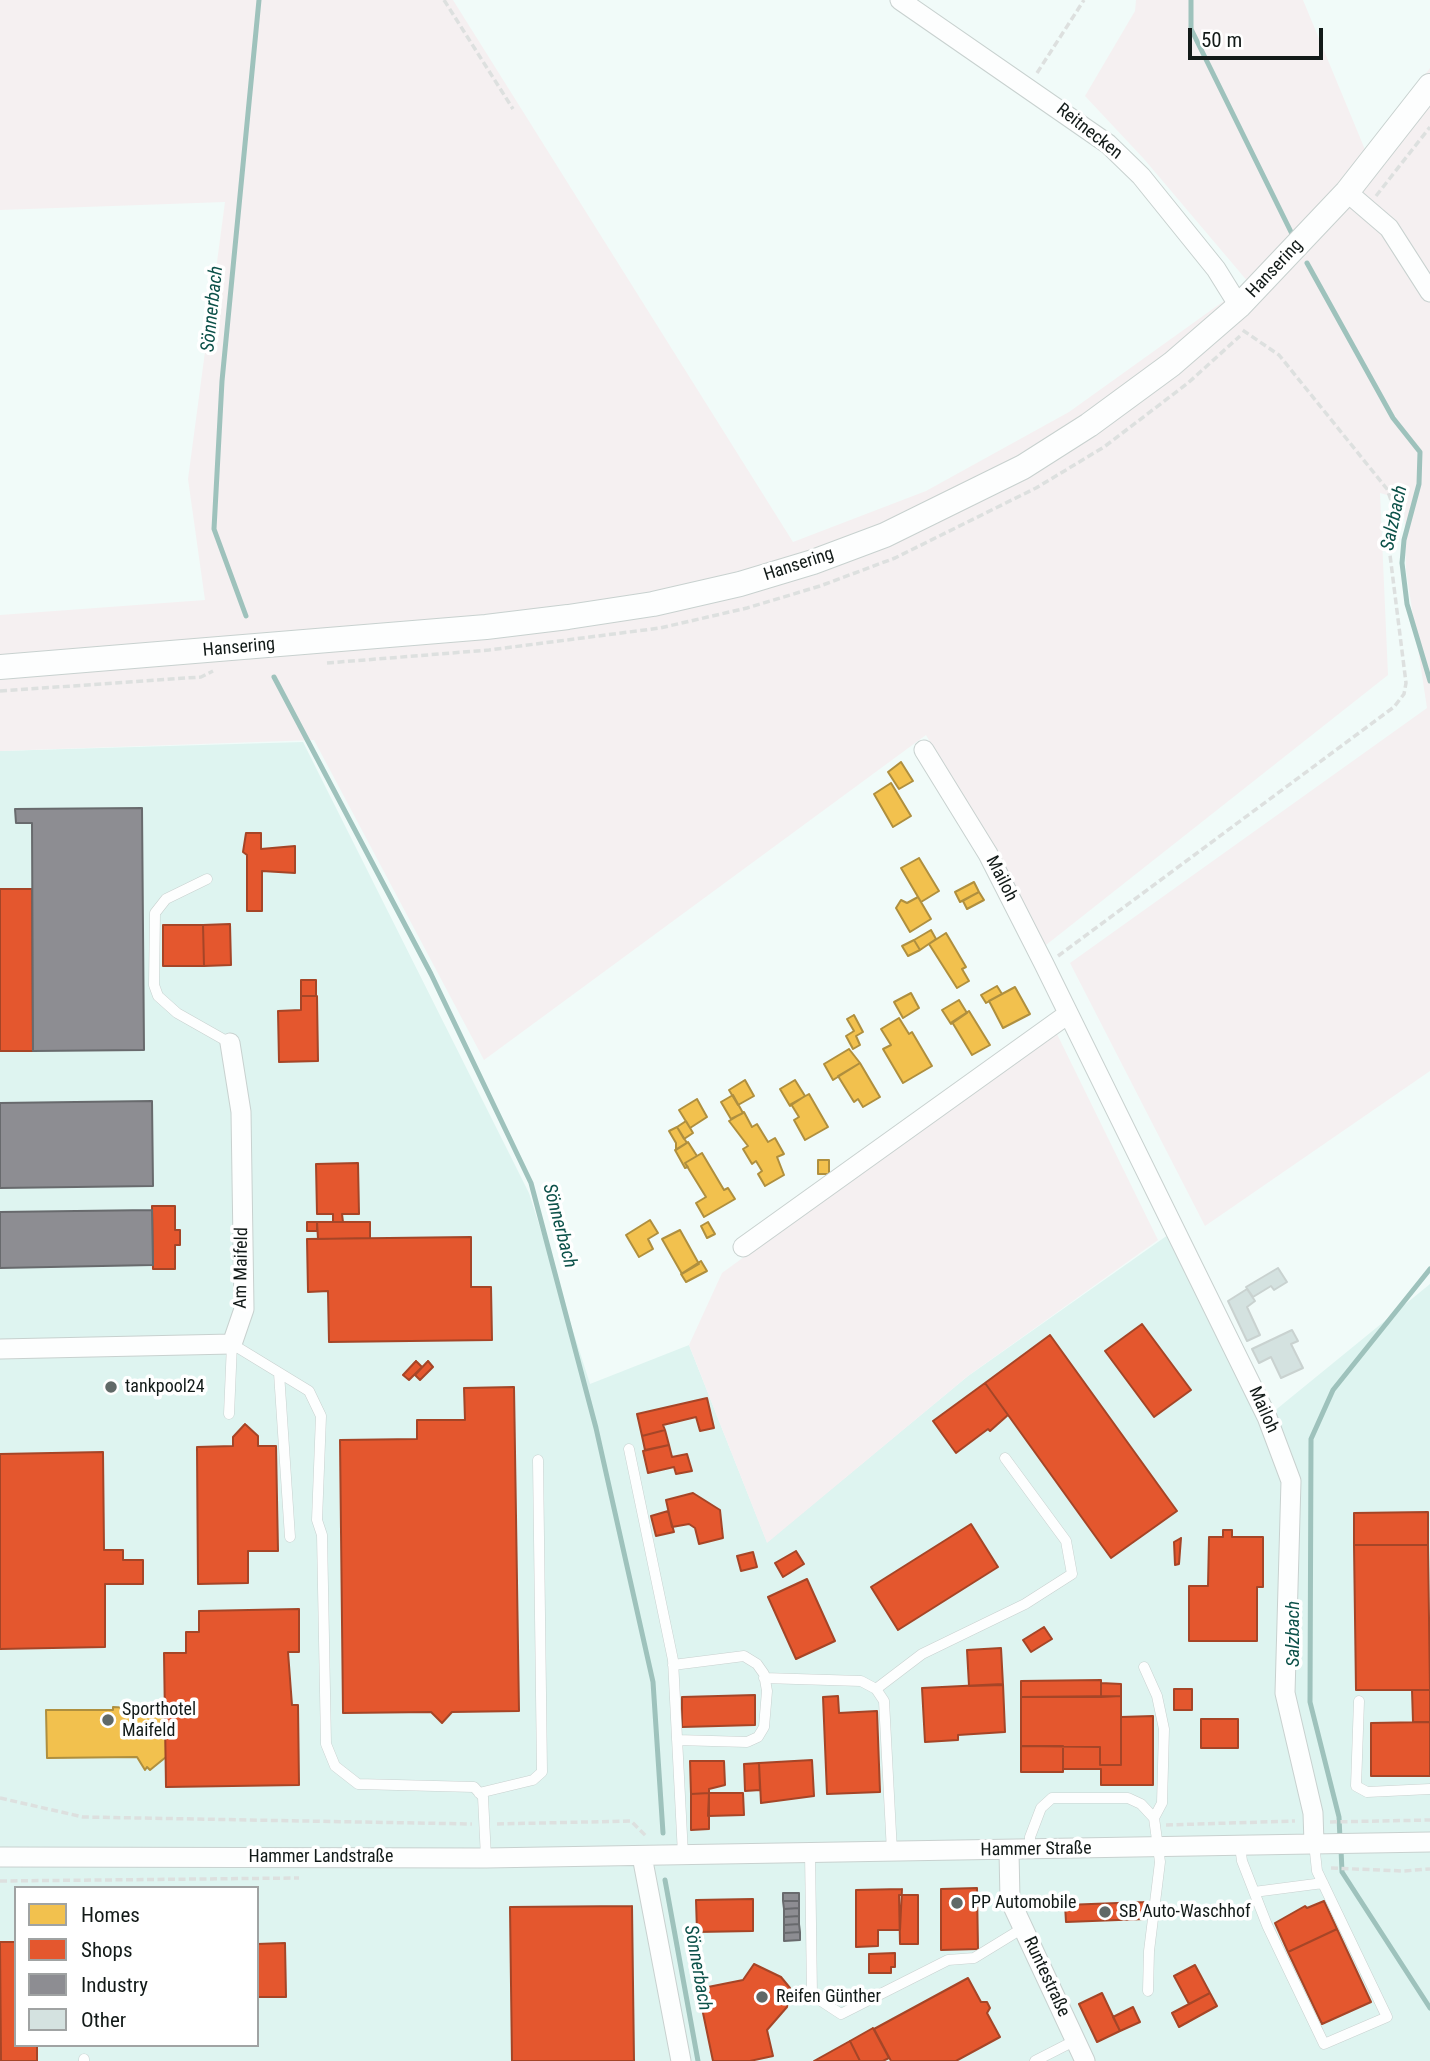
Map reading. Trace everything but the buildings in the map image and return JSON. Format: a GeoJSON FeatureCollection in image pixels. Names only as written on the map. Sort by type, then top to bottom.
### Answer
{"type":"FeatureCollection","features":[{"type":"Feature","properties":{"kind":"street","name":"Reitnecken"},"geometry":{"type":"LineString","coordinates":[[900,0],[1108,144],[1141,176],[1216,269],[1239,306]]}},
{"type":"Feature","properties":{"kind":"street","name":"Hansering"},"geometry":{"type":"LineString","coordinates":[[0,667],[486,627],[653,604],[740,584],[813,562],[885,535],[1023,467],[1089,425],[1172,364],[1239,306],[1347,192],[1430,86]]}},
{"type":"Feature","properties":{"kind":"street"},"geometry":{"type":"LineString","coordinates":[[1347,192],[1390,228],[1430,292]]}},
{"type":"Feature","properties":{"kind":"street","name":"Mailoh"},"geometry":{"type":"LineString","coordinates":[[924,750],[988,855],[1044,964],[1267,1417],[1292,1481],[1285,1693],[1319,1822],[1320,1843]]}},
{"type":"Feature","properties":{"kind":"street"},"geometry":{"type":"LineString","coordinates":[[743,1247],[1068,1014]]}},
{"type":"Feature","properties":{"kind":"street","name":"Am Maifeld"},"geometry":{"type":"LineString","coordinates":[[230,1043],[241,1112],[244,1309],[232,1344]]}},
{"type":"Feature","properties":{"kind":"street"},"geometry":{"type":"LineString","coordinates":[[0,1349],[232,1344]]}},
{"type":"Feature","properties":{"kind":"street","name":"Hammer Straße"},"geometry":{"type":"LineString","coordinates":[[642,1856],[683,1850],[810,1853],[1430,1842]]}},
{"type":"Feature","properties":{"kind":"street","name":"Runtestraße"},"geometry":{"type":"LineString","coordinates":[[1009,1850],[1010,1899],[1085,2061]]}},
{"type":"Feature","properties":{"kind":"street"},"geometry":{"type":"LineString","coordinates":[[642,1856],[681,2061]]}},
{"type":"Feature","properties":{"kind":"street","name":"Hammer Landstraße"},"geometry":{"type":"LineString","coordinates":[[0,1857],[642,1856]]}},
{"type":"Feature","properties":{"kind":"lane"},"geometry":{"type":"LineString","coordinates":[[207,879],[166,899],[155,913],[154,985],[158,996],[177,1013],[230,1043]]}},
{"type":"Feature","properties":{"kind":"lane"},"geometry":{"type":"LineString","coordinates":[[229,1415],[232,1344],[309,1391],[321,1416],[317,1520],[322,1535],[326,1744],[334,1766],[358,1784],[474,1787],[483,1797],[486,1858]]}},
{"type":"Feature","properties":{"kind":"lane"},"geometry":{"type":"LineString","coordinates":[[279,1373],[290,1537]]}},
{"type":"Feature","properties":{"kind":"lane"},"geometry":{"type":"LineString","coordinates":[[629,1449],[673,1665],[683,1850]]}},
{"type":"Feature","properties":{"kind":"lane"},"geometry":{"type":"LineString","coordinates":[[876,1689],[922,1654],[1025,1604],[1072,1574],[1066,1541],[1005,1458]]}},
{"type":"Feature","properties":{"kind":"lane"},"geometry":{"type":"LineString","coordinates":[[479,1793],[533,1780],[542,1772],[538,1460]]}},
{"type":"Feature","properties":{"kind":"lane"},"geometry":{"type":"LineString","coordinates":[[673,1665],[744,1656],[757,1664],[767,1691],[764,1727],[758,1737],[747,1742],[677,1740]]}},
{"type":"Feature","properties":{"kind":"lane"},"geometry":{"type":"LineString","coordinates":[[1144,1667],[1157,1696],[1164,1729],[1161,1803],[1155,1822]]}},
{"type":"Feature","properties":{"kind":"lane"},"geometry":{"type":"LineString","coordinates":[[764,1678],[861,1681],[876,1689],[884,1701],[892,1852]]}},
{"type":"Feature","properties":{"kind":"lane"},"geometry":{"type":"LineString","coordinates":[[1359,1700],[1356,1786],[1367,1792],[1430,1789]]}},
{"type":"Feature","properties":{"kind":"lane"},"geometry":{"type":"LineString","coordinates":[[1030,1850],[1030,1837],[1041,1808],[1052,1798],[1128,1798],[1141,1804],[1155,1822],[1160,1847],[1148,1962],[1148,1991]]}},
{"type":"Feature","properties":{"kind":"lane"},"geometry":{"type":"LineString","coordinates":[[1240,1846],[1254,1892],[1324,2044],[1388,2017],[1317,1871],[1320,1843]]}},
{"type":"Feature","properties":{"kind":"lane"},"geometry":{"type":"LineString","coordinates":[[810,1853],[812,1995],[841,2014],[948,1960],[974,1958],[1023,1928]]}},
{"type":"Feature","properties":{"kind":"lane"},"geometry":{"type":"LineString","coordinates":[[1254,1892],[1323,1883]]}},
{"type":"Feature","properties":{"kind":"lane"},"geometry":{"type":"LineString","coordinates":[[1035,2061],[1076,2040]]}},
{"type":"Feature","properties":{"kind":"path"},"geometry":{"type":"LineString","coordinates":[[444,0],[513,109]]}},
{"type":"Feature","properties":{"kind":"path"},"geometry":{"type":"LineString","coordinates":[[1028,87],[1084,0]]}},
{"type":"Feature","properties":{"kind":"path"},"geometry":{"type":"LineString","coordinates":[[1044,964],[1394,707],[1404,694],[1406,683],[1390,555],[1391,500],[1387,489],[1279,355],[1243,333]]}},
{"type":"Feature","properties":{"kind":"path"},"geometry":{"type":"LineString","coordinates":[[0,1798],[83,1817],[485,1824],[631,1821],[652,1842],[683,1850]]}},
{"type":"Feature","properties":{"kind":"path"},"geometry":{"type":"LineString","coordinates":[[1155,1822],[1271,1819],[1319,1822],[1430,1820]]}},
{"type":"Feature","properties":{"kind":"path"},"geometry":{"type":"LineString","coordinates":[[1330,1868],[1403,1871],[1430,1869]]}},
{"type":"Feature","properties":{"kind":"shaded area"},"geometry":{"type":"Polygon","coordinates":[[[0,0],[453,0],[793,542],[926,491],[1069,412],[1249,283],[1144,159],[1085,96],[1135,11],[1136,0],[1303,0],[1366,152],[1430,68],[1430,1071],[1205,1226],[1070,963],[1427,708],[1406,570],[1404,500],[1380,493],[1388,675],[1046,945],[926,735],[484,1060],[314,740],[0,751],[0,615],[205,600],[188,479],[225,202],[0,210],[0,0]]]}},
{"type":"Feature","properties":{"kind":"shaded area"},"geometry":{"type":"Polygon","coordinates":[[[303,742],[529,1193],[590,1384],[689,1345],[767,1542],[968,1376],[1175,1230],[1267,1417],[1430,1284],[1430,2061],[0,2061],[0,751],[303,742]]]}},
{"type":"Feature","properties":{"kind":"shaded area"},"geometry":{"type":"Polygon","coordinates":[[[1055,1030],[1158,1240],[968,1376],[767,1543],[689,1345],[722,1273],[1055,1030]]]}},
{"type":"Feature","properties":{"kind":"waterway","name":"Sönnerbach"},"geometry":{"type":"LineString","coordinates":[[246,616],[214,529],[222,381],[259,0]]}},
{"type":"Feature","properties":{"kind":"waterway","name":"Salzbach"},"geometry":{"type":"LineString","coordinates":[[1191,0],[1191,29],[1293,236]]}},
{"type":"Feature","properties":{"kind":"waterway","name":"Salzbach"},"geometry":{"type":"LineString","coordinates":[[1307,263],[1393,418],[1420,452],[1419,484],[1404,540],[1402,563],[1407,604],[1430,681]]}},
{"type":"Feature","properties":{"kind":"waterway","name":"Sönnerbach"},"geometry":{"type":"LineString","coordinates":[[274,677],[431,974],[531,1183],[596,1428],[653,1682],[663,1833]]}},
{"type":"Feature","properties":{"kind":"waterway","name":"Salzbach"},"geometry":{"type":"LineString","coordinates":[[1340,1839],[1339,1817],[1310,1702],[1311,1439],[1333,1390],[1430,1269]]}},
{"type":"Feature","properties":{"kind":"waterway","name":"Salzbach"},"geometry":{"type":"LineString","coordinates":[[1341,1849],[1342,1872],[1430,2008]]}},
{"type":"Feature","properties":{"kind":"waterway","name":"Sönnerbach"},"geometry":{"type":"LineString","coordinates":[[665,1880],[698,2061]]}},
{"type":"Feature","properties":{"kind":"place","name":"tankpool24"},"geometry":{"type":"Point","coordinates":[111,1387]}},
{"type":"Feature","properties":{"kind":"place","name":"Sporthotel Maifeld"},"geometry":{"type":"Point","coordinates":[108,1720]}},
{"type":"Feature","properties":{"kind":"place","name":"PP Automobile"},"geometry":{"type":"Point","coordinates":[957,1903]}},
{"type":"Feature","properties":{"kind":"place","name":"SB Auto-Waschhof"},"geometry":{"type":"Point","coordinates":[1105,1912]}},
{"type":"Feature","properties":{"kind":"place","name":"Reifen Günther"},"geometry":{"type":"Point","coordinates":[762,1997]}}]}
